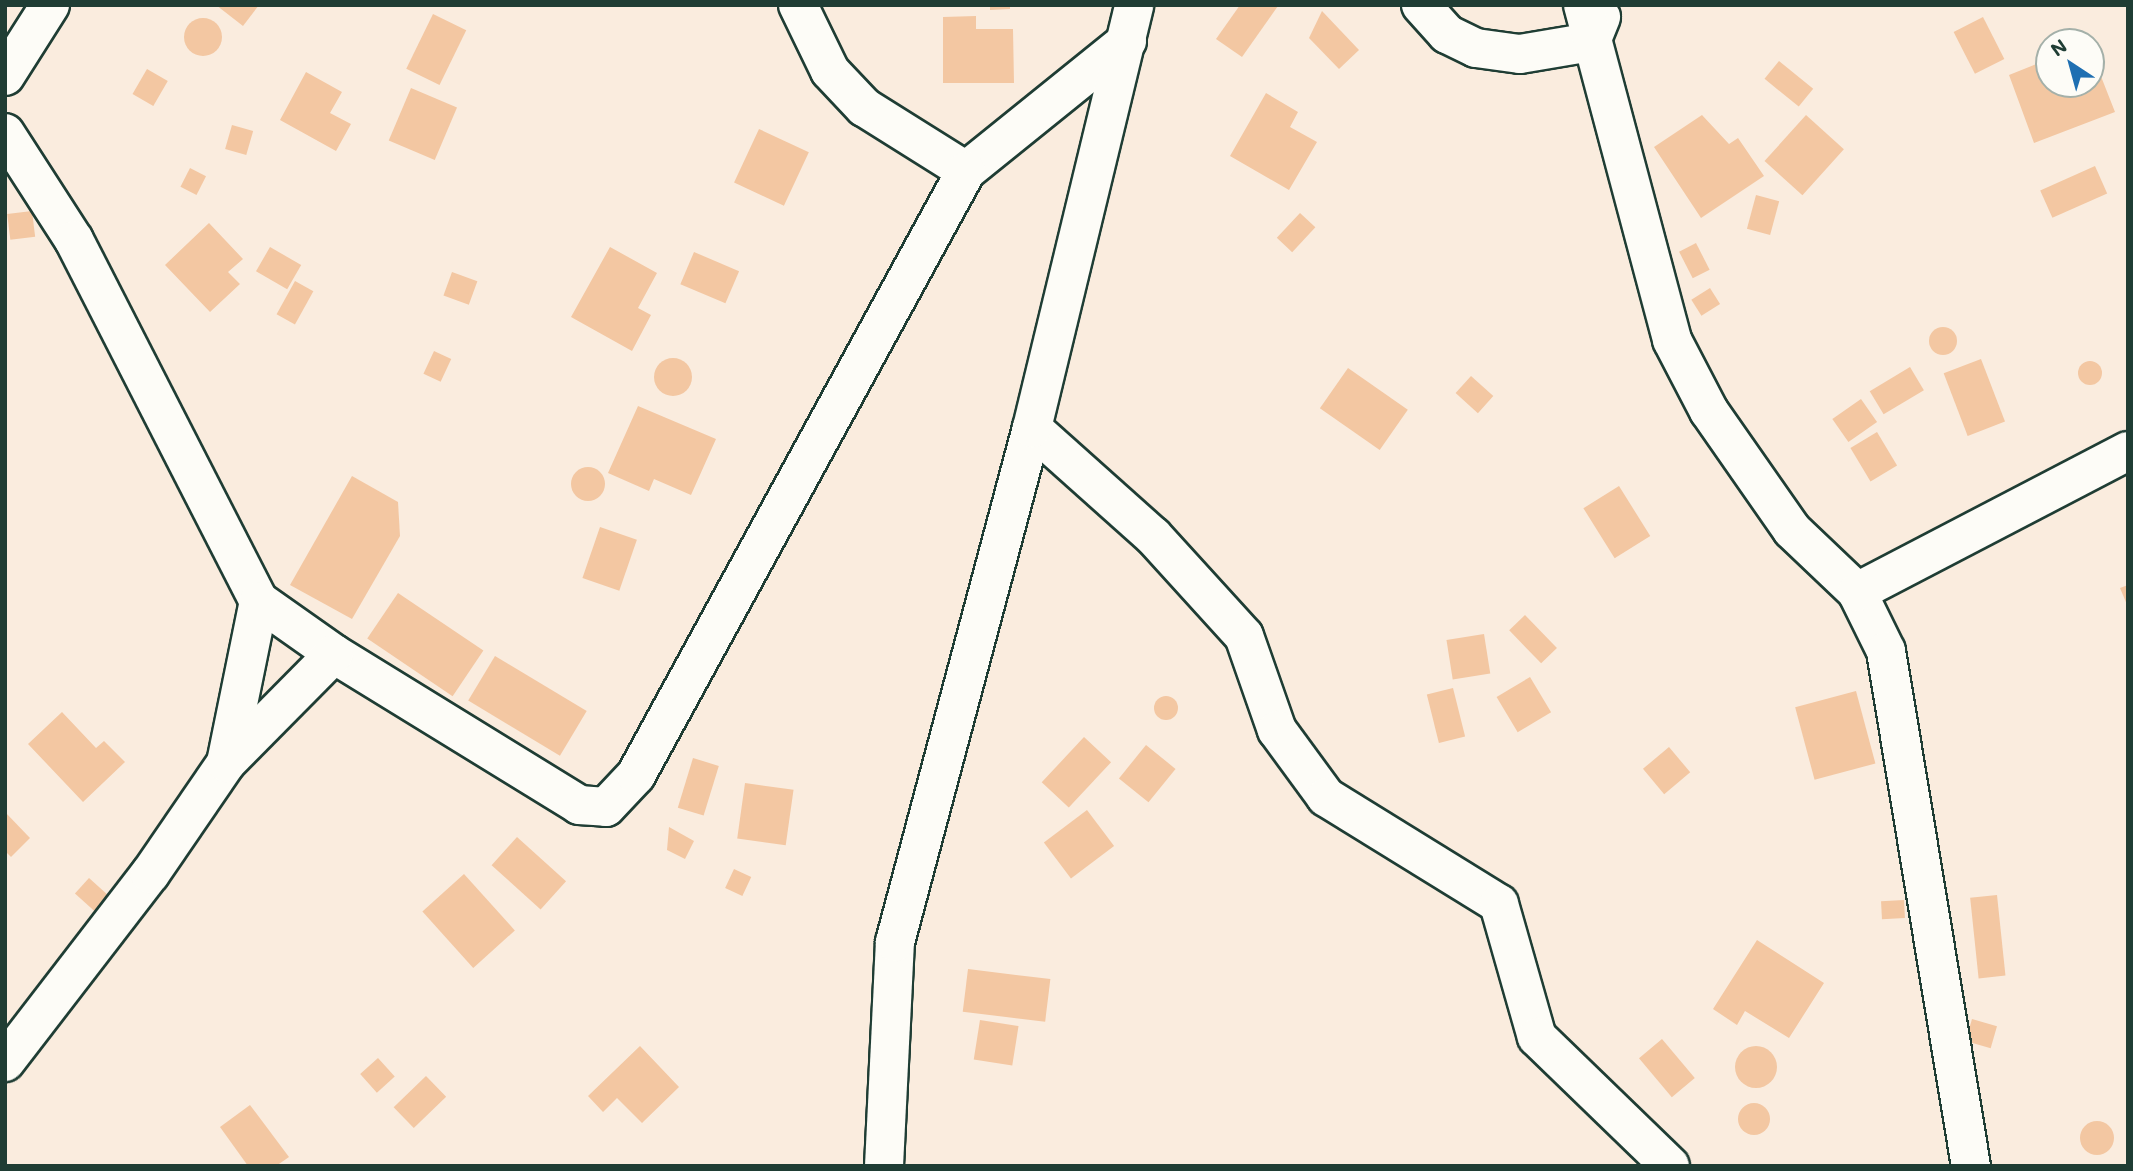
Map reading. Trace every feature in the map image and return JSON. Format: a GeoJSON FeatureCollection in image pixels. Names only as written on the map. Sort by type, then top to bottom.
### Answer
{"type":"FeatureCollection","features":[{"type":"Feature","properties":{"kind":"street"},"geometry":{"type":"LineString","coordinates":[[5,76],[50,5]]}},
{"type":"Feature","properties":{"kind":"street"},"geometry":{"type":"LineString","coordinates":[[799,5],[830,71],[864,107],[966,171]]}},
{"type":"Feature","properties":{"kind":"street"},"geometry":{"type":"LineString","coordinates":[[1421,5],[1447,34],[1476,48],[1520,54],[1587,23],[1606,5]]}},
{"type":"Feature","properties":{"kind":"street"},"geometry":{"type":"LineString","coordinates":[[5,132],[74,240],[259,601],[334,654],[579,805],[606,807],[636,775],[966,171],[1130,23]]}},
{"type":"Feature","properties":{"kind":"street"},"geometry":{"type":"LineString","coordinates":[[884,1166],[895,942],[1032,428],[1130,23]]}},
{"type":"Feature","properties":{"kind":"street"},"geometry":{"type":"LineString","coordinates":[[1587,23],[1672,340],[1709,411],[1792,530],[1857,592],[1886,651],[1971,1166]]}},
{"type":"Feature","properties":{"kind":"street"},"geometry":{"type":"LineString","coordinates":[[1032,428],[1153,536],[1244,636],[1277,730],[1326,797],[1499,904],[1537,1037],[1670,1166]]}},
{"type":"Feature","properties":{"kind":"street"},"geometry":{"type":"LineString","coordinates":[[1857,592],[2128,451]]}},
{"type":"Feature","properties":{"kind":"street"},"geometry":{"type":"LineString","coordinates":[[226,763],[259,601]]}},
{"type":"Feature","properties":{"kind":"street"},"geometry":{"type":"LineString","coordinates":[[5,1062],[150,874],[226,763],[334,654]]}},
{"type":"Feature","properties":{"kind":"building"},"geometry":{"type":"Polygon","coordinates":[[[216,5],[259,5],[243,26],[216,5]]]}},
{"type":"Feature","properties":{"kind":"building"},"geometry":{"type":"Polygon","coordinates":[[[990,5],[1010,5],[1010,9],[990,10],[990,5]]]}},
{"type":"Feature","properties":{"kind":"building"},"geometry":{"type":"Polygon","coordinates":[[[1240,5],[1278,6],[1242,57],[1216,39],[1240,5]]]}},
{"type":"Feature","properties":{"kind":"building"},"geometry":{"type":"Polygon","coordinates":[[[1322,11],[1359,50],[1339,69],[1309,38],[1322,11]]]}},
{"type":"Feature","properties":{"kind":"building"},"geometry":{"type":"Polygon","coordinates":[[[433,14],[466,30],[440,85],[406,69],[433,14]]]}},
{"type":"Feature","properties":{"kind":"building"},"geometry":{"type":"Polygon","coordinates":[[[976,16],[976,29],[1013,29],[1014,83],[943,83],[943,17],[976,16]]]}},
{"type":"Feature","properties":{"kind":"building"},"geometry":{"type":"Polygon","coordinates":[[[1983,17],[2004,59],[1975,74],[1954,32],[1983,17]]]}},
{"type":"Feature","properties":{"kind":"building"},"geometry":{"type":"Polygon","coordinates":[[[203,18],[216,24],[222,37],[216,50],[203,56],[190,50],[184,37],[190,24],[203,18]]]}},
{"type":"Feature","properties":{"kind":"building"},"geometry":{"type":"Polygon","coordinates":[[[1779,61],[1813,89],[1799,107],[1765,79],[1779,61]]]}},
{"type":"Feature","properties":{"kind":"building"},"geometry":{"type":"Polygon","coordinates":[[[2035,65],[2035,98],[2105,98],[2105,87],[2115,112],[2034,143],[2009,75],[2035,65]]]}},
{"type":"Feature","properties":{"kind":"building"},"geometry":{"type":"Polygon","coordinates":[[[147,69],[168,81],[153,106],[132,94],[147,69]]]}},
{"type":"Feature","properties":{"kind":"building"},"geometry":{"type":"Polygon","coordinates":[[[306,72],[342,92],[330,113],[351,124],[336,151],[280,120],[306,72]]]}},
{"type":"Feature","properties":{"kind":"building"},"geometry":{"type":"Polygon","coordinates":[[[411,88],[457,108],[435,160],[389,140],[411,88]]]}},
{"type":"Feature","properties":{"kind":"building"},"geometry":{"type":"Polygon","coordinates":[[[1266,93],[1298,112],[1290,127],[1317,142],[1289,190],[1230,156],[1266,93]]]}},
{"type":"Feature","properties":{"kind":"building"},"geometry":{"type":"Polygon","coordinates":[[[1702,115],[1729,144],[1738,138],[1764,176],[1701,218],[1654,147],[1702,115]]]}},
{"type":"Feature","properties":{"kind":"building"},"geometry":{"type":"Polygon","coordinates":[[[1806,115],[1844,149],[1802,195],[1765,161],[1806,115]]]}},
{"type":"Feature","properties":{"kind":"building"},"geometry":{"type":"Polygon","coordinates":[[[232,125],[253,131],[246,155],[225,149],[232,125]]]}},
{"type":"Feature","properties":{"kind":"building"},"geometry":{"type":"Polygon","coordinates":[[[759,129],[809,152],[784,206],[734,182],[759,129]]]}},
{"type":"Feature","properties":{"kind":"building"},"geometry":{"type":"Polygon","coordinates":[[[2095,166],[2107,193],[2052,218],[2040,190],[2095,166]]]}},
{"type":"Feature","properties":{"kind":"building"},"geometry":{"type":"Polygon","coordinates":[[[190,168],[206,176],[197,195],[180,187],[190,168]]]}},
{"type":"Feature","properties":{"kind":"building"},"geometry":{"type":"Polygon","coordinates":[[[1756,195],[1779,201],[1770,235],[1747,229],[1756,195]]]}},
{"type":"Feature","properties":{"kind":"building"},"geometry":{"type":"Polygon","coordinates":[[[32,211],[35,237],[10,240],[7,214],[32,211]]]}},
{"type":"Feature","properties":{"kind":"building"},"geometry":{"type":"Polygon","coordinates":[[[1300,213],[1315,227],[1292,252],[1277,238],[1300,213]]]}},
{"type":"Feature","properties":{"kind":"building"},"geometry":{"type":"Polygon","coordinates":[[[209,223],[243,259],[228,272],[240,284],[210,312],[165,265],[209,223]]]}},
{"type":"Feature","properties":{"kind":"building"},"geometry":{"type":"Polygon","coordinates":[[[1696,243],[1710,270],[1693,278],[1679,252],[1696,243]]]}},
{"type":"Feature","properties":{"kind":"building"},"geometry":{"type":"Polygon","coordinates":[[[270,247],[301,265],[287,289],[256,271],[270,247]]]}},
{"type":"Feature","properties":{"kind":"building"},"geometry":{"type":"Polygon","coordinates":[[[610,247],[657,273],[638,308],[651,315],[632,351],[571,317],[610,247]]]}},
{"type":"Feature","properties":{"kind":"building"},"geometry":{"type":"Polygon","coordinates":[[[694,252],[739,271],[725,303],[680,284],[694,252]]]}},
{"type":"Feature","properties":{"kind":"building"},"geometry":{"type":"Polygon","coordinates":[[[452,272],[477,281],[469,305],[443,295],[452,272]]]}},
{"type":"Feature","properties":{"kind":"building"},"geometry":{"type":"Polygon","coordinates":[[[295,281],[313,291],[295,324],[277,314],[295,281]]]}},
{"type":"Feature","properties":{"kind":"building"},"geometry":{"type":"Polygon","coordinates":[[[1710,288],[1720,304],[1701,316],[1691,300],[1710,288]]]}},
{"type":"Feature","properties":{"kind":"building"},"geometry":{"type":"Polygon","coordinates":[[[1943,327],[1953,331],[1957,341],[1953,351],[1943,355],[1933,351],[1929,341],[1933,331],[1943,327]]]}},
{"type":"Feature","properties":{"kind":"building"},"geometry":{"type":"Polygon","coordinates":[[[434,351],[451,359],[441,382],[423,374],[434,351]]]}},
{"type":"Feature","properties":{"kind":"building"},"geometry":{"type":"Polygon","coordinates":[[[673,358],[686,364],[692,377],[686,390],[673,396],[660,390],[654,377],[660,364],[673,358]]]}},
{"type":"Feature","properties":{"kind":"building"},"geometry":{"type":"Polygon","coordinates":[[[1981,359],[2005,422],[1968,436],[1944,373],[1981,359]]]}},
{"type":"Feature","properties":{"kind":"building"},"geometry":{"type":"Polygon","coordinates":[[[2085,361],[2095,361],[2102,368],[2102,378],[2095,385],[2085,385],[2078,378],[2078,368],[2085,361]]]}},
{"type":"Feature","properties":{"kind":"building"},"geometry":{"type":"Polygon","coordinates":[[[1910,367],[1924,390],[1884,414],[1870,391],[1910,367]]]}},
{"type":"Feature","properties":{"kind":"building"},"geometry":{"type":"Polygon","coordinates":[[[1348,368],[1408,410],[1380,450],[1320,408],[1348,368]]]}},
{"type":"Feature","properties":{"kind":"building"},"geometry":{"type":"Polygon","coordinates":[[[1471,376],[1493,396],[1478,413],[1456,393],[1471,376]]]}},
{"type":"Feature","properties":{"kind":"building"},"geometry":{"type":"Polygon","coordinates":[[[1861,399],[1877,422],[1848,442],[1832,419],[1861,399]]]}},
{"type":"Feature","properties":{"kind":"building"},"geometry":{"type":"Polygon","coordinates":[[[638,406],[716,439],[691,495],[654,479],[649,491],[608,473],[638,406]]]}},
{"type":"Feature","properties":{"kind":"building"},"geometry":{"type":"Polygon","coordinates":[[[1877,432],[1897,465],[1871,481],[1850,448],[1877,432]]]}},
{"type":"Feature","properties":{"kind":"building"},"geometry":{"type":"Polygon","coordinates":[[[588,467],[600,472],[605,484],[600,496],[588,501],[576,496],[571,484],[576,472],[588,467]]]}},
{"type":"Feature","properties":{"kind":"building"},"geometry":{"type":"Polygon","coordinates":[[[352,476],[398,502],[400,536],[352,619],[290,585],[352,476]]]}},
{"type":"Feature","properties":{"kind":"building"},"geometry":{"type":"Polygon","coordinates":[[[1619,486],[1650,536],[1615,558],[1583,508],[1619,486]]]}},
{"type":"Feature","properties":{"kind":"building"},"geometry":{"type":"Polygon","coordinates":[[[600,527],[637,540],[619,591],[582,578],[600,527]]]}},
{"type":"Feature","properties":{"kind":"building"},"geometry":{"type":"Polygon","coordinates":[[[2128,585],[2128,607],[2120,588],[2128,585]]]}},
{"type":"Feature","properties":{"kind":"building"},"geometry":{"type":"Polygon","coordinates":[[[398,593],[483,651],[453,696],[367,639],[398,593]]]}},
{"type":"Feature","properties":{"kind":"building"},"geometry":{"type":"Polygon","coordinates":[[[1525,615],[1557,648],[1541,663],[1509,630],[1525,615]]]}},
{"type":"Feature","properties":{"kind":"building"},"geometry":{"type":"Polygon","coordinates":[[[1484,634],[1490,674],[1453,679],[1446,640],[1484,634]]]}},
{"type":"Feature","properties":{"kind":"building"},"geometry":{"type":"Polygon","coordinates":[[[495,656],[587,711],[560,756],[468,701],[495,656]]]}},
{"type":"Feature","properties":{"kind":"building"},"geometry":{"type":"Polygon","coordinates":[[[1530,677],[1551,712],[1518,732],[1497,697],[1530,677]]]}},
{"type":"Feature","properties":{"kind":"building"},"geometry":{"type":"Polygon","coordinates":[[[1453,688],[1465,737],[1439,743],[1427,695],[1453,688]]]}},
{"type":"Feature","properties":{"kind":"building"},"geometry":{"type":"Polygon","coordinates":[[[1856,691],[1875,763],[1815,780],[1795,707],[1856,691]]]}},
{"type":"Feature","properties":{"kind":"building"},"geometry":{"type":"Polygon","coordinates":[[[1166,696],[1175,699],[1178,708],[1175,717],[1166,720],[1157,717],[1154,708],[1157,699],[1166,696]]]}},
{"type":"Feature","properties":{"kind":"building"},"geometry":{"type":"Polygon","coordinates":[[[62,712],[96,748],[104,741],[125,762],[83,802],[28,744],[62,712]]]}},
{"type":"Feature","properties":{"kind":"building"},"geometry":{"type":"Polygon","coordinates":[[[1084,737],[1111,762],[1069,808],[1042,782],[1084,737]]]}},
{"type":"Feature","properties":{"kind":"building"},"geometry":{"type":"Polygon","coordinates":[[[1146,745],[1176,769],[1148,802],[1119,778],[1146,745]]]}},
{"type":"Feature","properties":{"kind":"building"},"geometry":{"type":"Polygon","coordinates":[[[1669,747],[1690,772],[1664,794],[1643,769],[1669,747]]]}},
{"type":"Feature","properties":{"kind":"building"},"geometry":{"type":"Polygon","coordinates":[[[693,758],[719,766],[704,816],[678,808],[693,758]]]}},
{"type":"Feature","properties":{"kind":"building"},"geometry":{"type":"Polygon","coordinates":[[[745,783],[794,790],[786,845],[737,838],[745,783]]]}},
{"type":"Feature","properties":{"kind":"building"},"geometry":{"type":"Polygon","coordinates":[[[1087,810],[1114,846],[1071,878],[1044,842],[1087,810]]]}},
{"type":"Feature","properties":{"kind":"building"},"geometry":{"type":"Polygon","coordinates":[[[5,812],[30,838],[11,857],[5,851],[5,812]]]}},
{"type":"Feature","properties":{"kind":"building"},"geometry":{"type":"Polygon","coordinates":[[[669,827],[694,841],[685,859],[667,850],[669,827]]]}},
{"type":"Feature","properties":{"kind":"building"},"geometry":{"type":"Polygon","coordinates":[[[517,837],[566,881],[541,909],[492,865],[517,837]]]}},
{"type":"Feature","properties":{"kind":"building"},"geometry":{"type":"Polygon","coordinates":[[[734,869],[751,877],[742,896],[725,888],[734,869]]]}},
{"type":"Feature","properties":{"kind":"building"},"geometry":{"type":"Polygon","coordinates":[[[464,874],[515,930],[473,968],[422,911],[464,874]]]}},
{"type":"Feature","properties":{"kind":"building"},"geometry":{"type":"Polygon","coordinates":[[[89,878],[112,899],[98,914],[75,894],[89,878]]]}},
{"type":"Feature","properties":{"kind":"building"},"geometry":{"type":"Polygon","coordinates":[[[1997,895],[2005,976],[1979,978],[1970,898],[1997,895]]]}},
{"type":"Feature","properties":{"kind":"building"},"geometry":{"type":"Polygon","coordinates":[[[1904,900],[1905,918],[1882,919],[1881,901],[1904,900]]]}},
{"type":"Feature","properties":{"kind":"building"},"geometry":{"type":"Polygon","coordinates":[[[1757,940],[1824,983],[1789,1038],[1745,1011],[1737,1025],[1713,1009],[1757,940]]]}},
{"type":"Feature","properties":{"kind":"building"},"geometry":{"type":"Polygon","coordinates":[[[968,969],[1050,979],[1045,1022],[963,1012],[968,969]]]}},
{"type":"Feature","properties":{"kind":"building"},"geometry":{"type":"Polygon","coordinates":[[[1972,1019],[1997,1026],[1991,1048],[1966,1041],[1972,1019]]]}},
{"type":"Feature","properties":{"kind":"building"},"geometry":{"type":"Polygon","coordinates":[[[980,1020],[1019,1026],[1012,1066],[974,1060],[980,1020]]]}},
{"type":"Feature","properties":{"kind":"building"},"geometry":{"type":"Polygon","coordinates":[[[1662,1039],[1695,1078],[1672,1097],[1639,1058],[1662,1039]]]}},
{"type":"Feature","properties":{"kind":"building"},"geometry":{"type":"Polygon","coordinates":[[[640,1046],[679,1087],[642,1123],[617,1098],[603,1112],[588,1096],[640,1046]]]}},
{"type":"Feature","properties":{"kind":"building"},"geometry":{"type":"Polygon","coordinates":[[[1756,1046],[1771,1052],[1777,1067],[1771,1082],[1756,1088],[1741,1082],[1735,1067],[1741,1052],[1756,1046]]]}},
{"type":"Feature","properties":{"kind":"building"},"geometry":{"type":"Polygon","coordinates":[[[378,1058],[395,1077],[377,1093],[360,1074],[378,1058]]]}},
{"type":"Feature","properties":{"kind":"building"},"geometry":{"type":"Polygon","coordinates":[[[426,1076],[446,1097],[414,1128],[394,1107],[426,1076]]]}},
{"type":"Feature","properties":{"kind":"building"},"geometry":{"type":"Polygon","coordinates":[[[1754,1103],[1765,1108],[1770,1119],[1765,1130],[1754,1135],[1743,1130],[1738,1119],[1743,1108],[1754,1103]]]}},
{"type":"Feature","properties":{"kind":"building"},"geometry":{"type":"Polygon","coordinates":[[[250,1105],[289,1157],[276,1166],[248,1166],[220,1127],[250,1105]]]}},
{"type":"Feature","properties":{"kind":"building"},"geometry":{"type":"Polygon","coordinates":[[[2097,1121],[2109,1126],[2114,1138],[2109,1150],[2097,1155],[2085,1150],[2080,1138],[2085,1126],[2097,1121]]]}}]}
